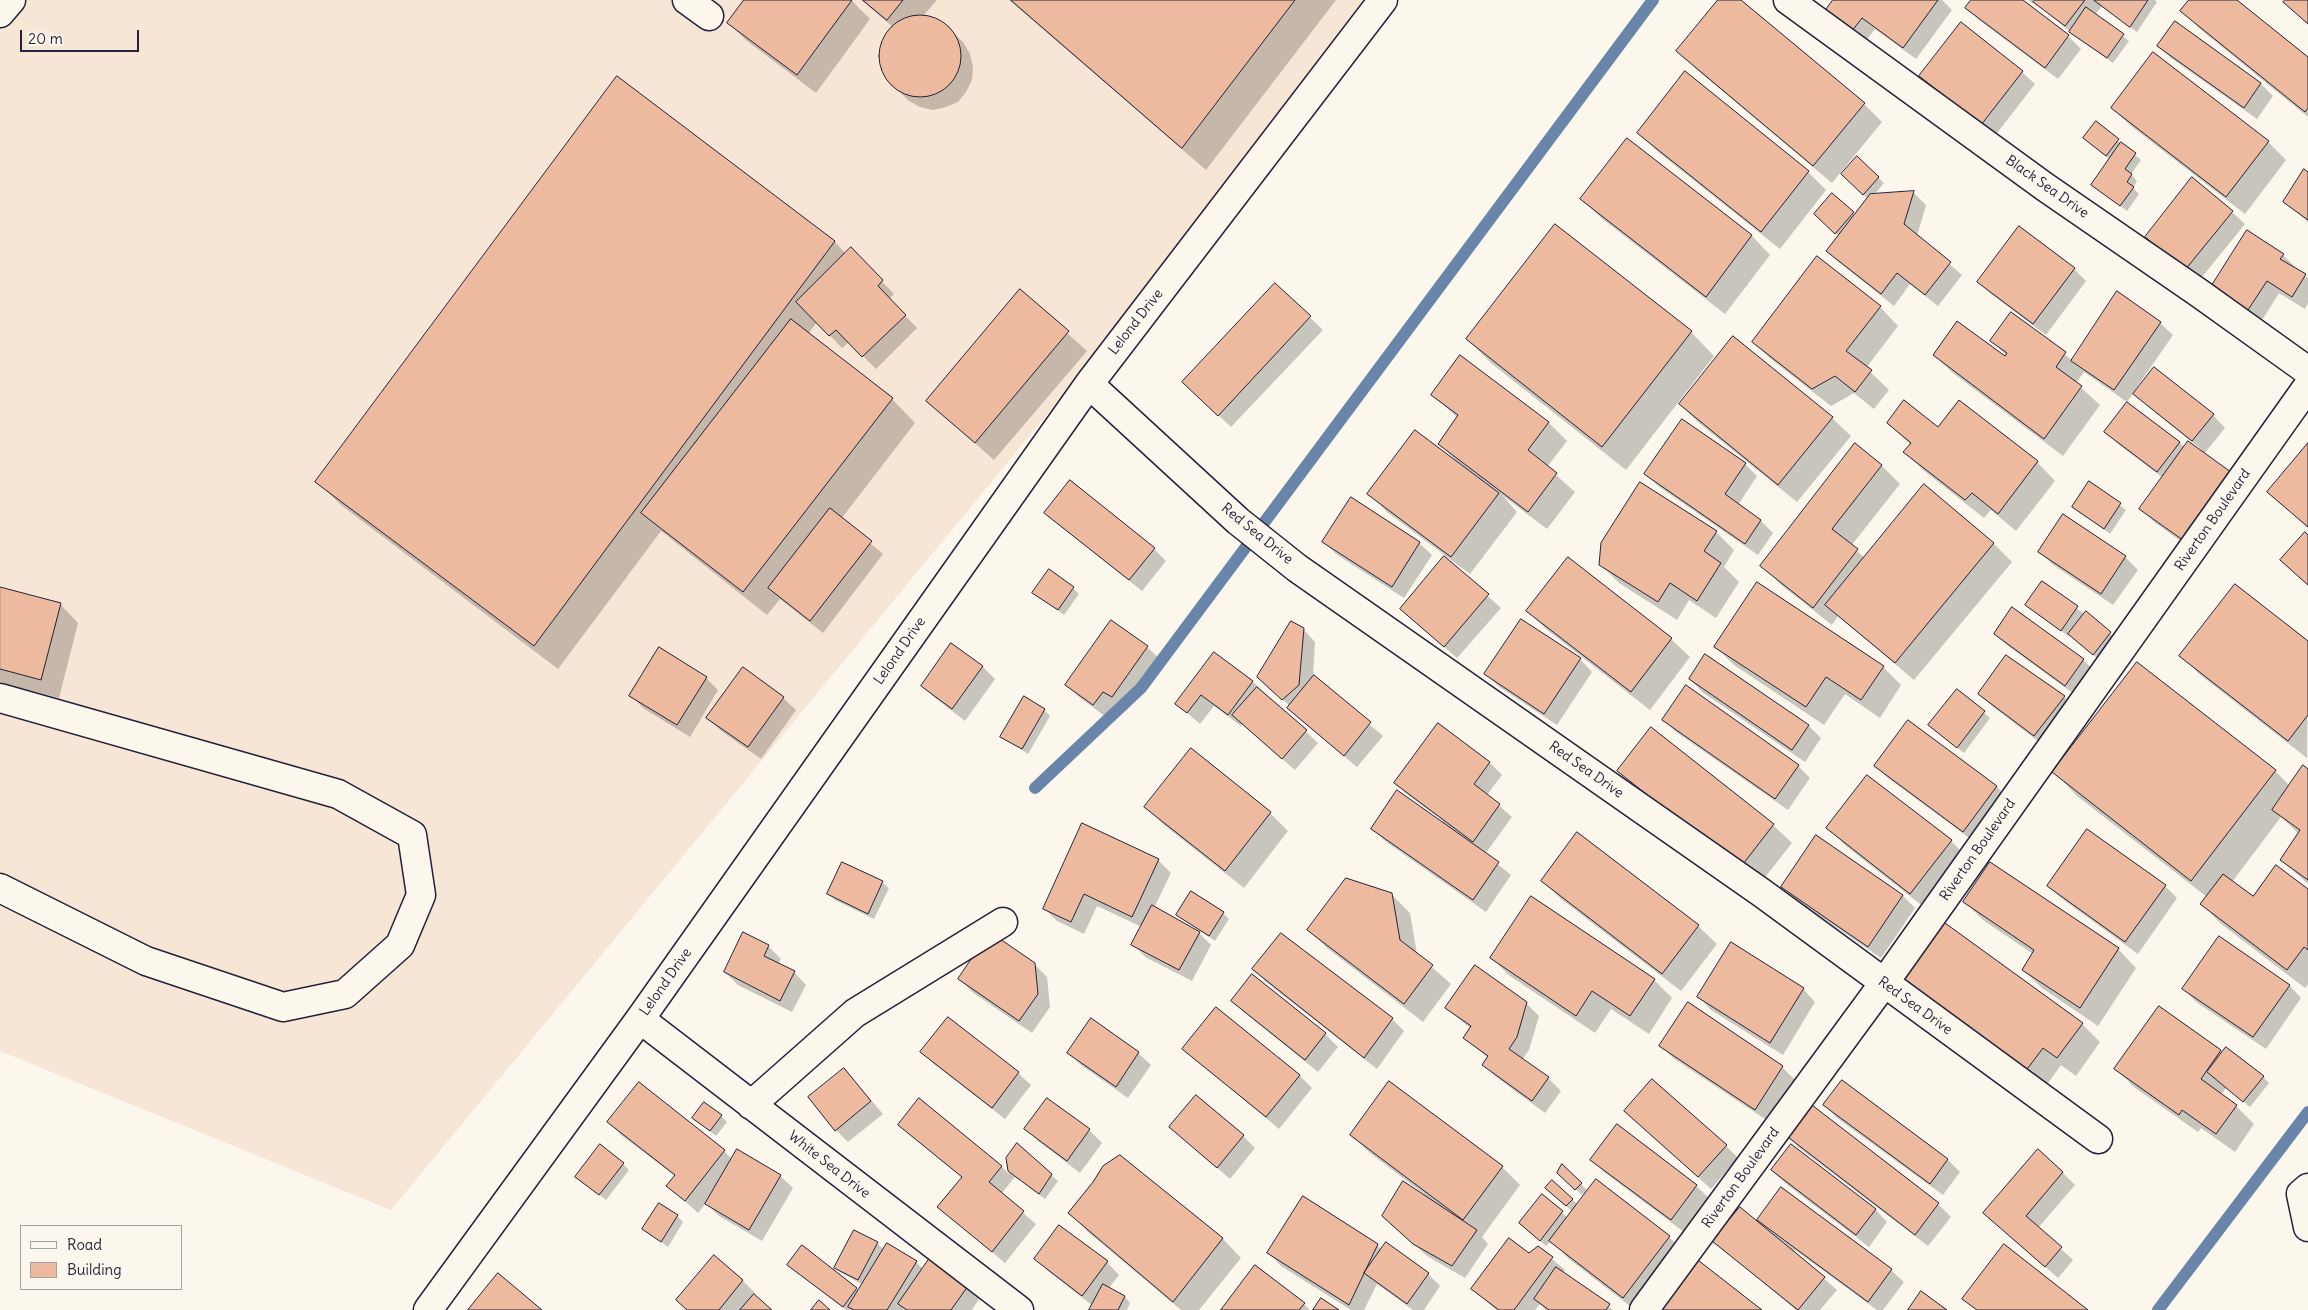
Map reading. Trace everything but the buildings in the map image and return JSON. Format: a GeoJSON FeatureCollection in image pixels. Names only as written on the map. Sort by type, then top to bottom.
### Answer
{"type":"FeatureCollection","features":[{"type":"Feature","properties":{"kind":"street"},"geometry":{"type":"LineString","coordinates":[[0,14],[11,0]]}},
{"type":"Feature","properties":{"kind":"street"},"geometry":{"type":"LineString","coordinates":[[687,0],[709,16]]}},
{"type":"Feature","properties":{"kind":"street","name":"Lelond Drive"},"geometry":{"type":"LineString","coordinates":[[428,1310],[640,1019],[1088,384],[1383,0]]}},
{"type":"Feature","properties":{"kind":"street","name":"Black Sea Drive"},"geometry":{"type":"LineString","coordinates":[[1788,0],[2045,187],[2308,370]]}},
{"type":"Feature","properties":{"kind":"street","name":"Red Sea Drive"},"geometry":{"type":"LineString","coordinates":[[1088,384],[1238,521],[1298,568],[1762,893],[2098,1139]]}},
{"type":"Feature","properties":{"kind":"street","name":"Riverton Boulevard"},"geometry":{"type":"LineString","coordinates":[[1644,1310],[1884,984],[2308,386]]}},
{"type":"Feature","properties":{"kind":"street"},"geometry":{"type":"LineString","coordinates":[[0,698],[338,794],[412,835],[421,895],[400,945],[345,994],[283,1007],[146,961],[0,888]]}},
{"type":"Feature","properties":{"kind":"street"},"geometry":{"type":"LineString","coordinates":[[751,1105],[855,1013],[1003,922]]}},
{"type":"Feature","properties":{"kind":"street","name":"White Sea Drive"},"geometry":{"type":"LineString","coordinates":[[640,1019],[985,1286],[1019,1310]]}},
{"type":"Feature","properties":{"kind":"street"},"geometry":{"type":"LineString","coordinates":[[2308,1188],[2301,1194],[2308,1227]]}},
{"type":"Feature","properties":{"kind":"shaded area"},"geometry":{"type":"Polygon","coordinates":[[[0,0],[1389,0],[391,1210],[0,1051],[0,0]]]}},
{"type":"Feature","properties":{"kind":"waterway"},"geometry":{"type":"LineString","coordinates":[[1035,788],[1141,688],[1653,0]]}},
{"type":"Feature","properties":{"kind":"waterway"},"geometry":{"type":"LineString","coordinates":[[2158,1310],[2308,1112]]}}]}
